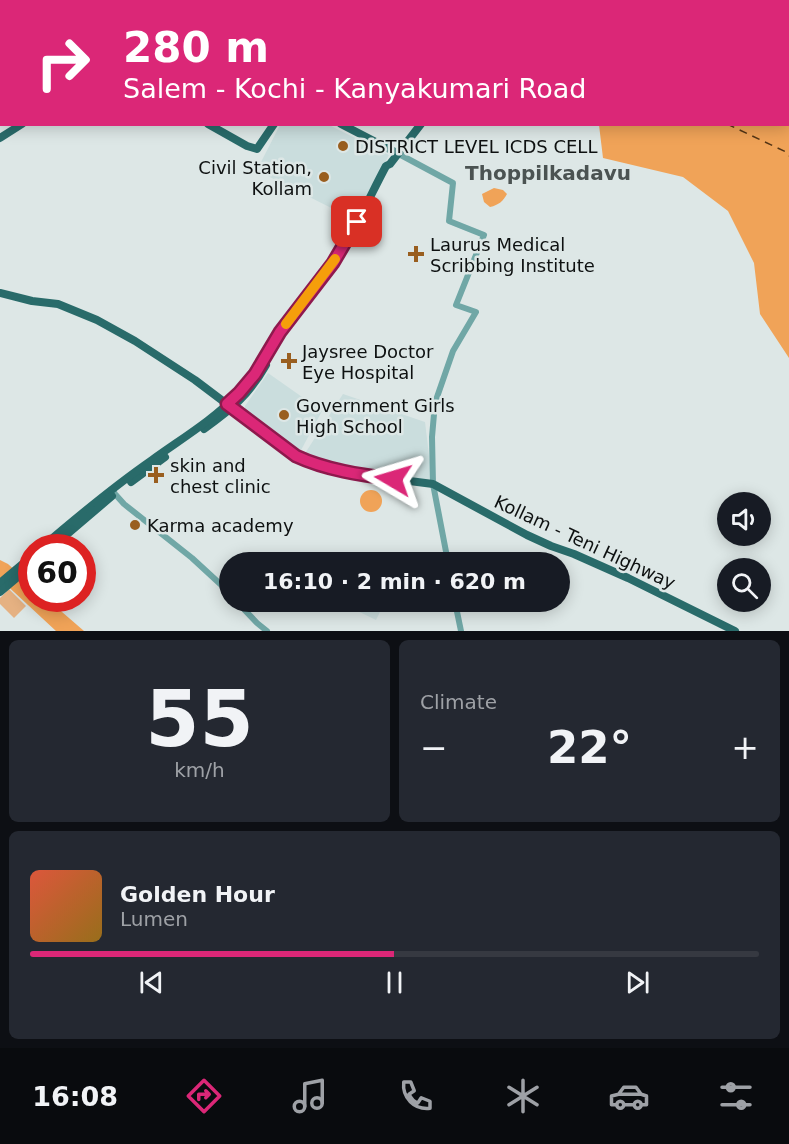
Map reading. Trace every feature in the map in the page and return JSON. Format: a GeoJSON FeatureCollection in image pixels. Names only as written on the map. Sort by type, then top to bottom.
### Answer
{"type":"FeatureCollection","features":[{"type":"Feature","properties":{"kind":"main road"},"geometry":{"type":"LineString","coordinates":[[0,138],[19,126]]}},
{"type":"Feature","properties":{"kind":"main road"},"geometry":{"type":"LineString","coordinates":[[212,126],[247,146],[257,149],[273,126]]}},
{"type":"Feature","properties":{"kind":"main road"},"geometry":{"type":"LineString","coordinates":[[345,126],[397,153]]}},
{"type":"Feature","properties":{"kind":"main road"},"geometry":{"type":"LineString","coordinates":[[61,534],[230,406],[256,383],[300,312],[345,254],[391,168],[390,164],[420,126]]}},
{"type":"Feature","properties":{"kind":"main road","name":"Kollam - Teni Highway"},"geometry":{"type":"LineString","coordinates":[[0,293],[32,301],[58,304],[98,320],[195,380],[296,456],[355,474],[433,484],[543,543],[628,578],[735,631]]}},
{"type":"Feature","properties":{"kind":"main road"},"geometry":{"type":"LineString","coordinates":[[0,583],[18,568]]}},
{"type":"Feature","properties":{"kind":"main road"},"geometry":{"type":"LineString","coordinates":[[0,592],[18,577]]}},
{"type":"Feature","properties":{"kind":"street"},"geometry":{"type":"LineString","coordinates":[[397,153],[453,183],[449,221],[484,235],[456,305],[476,312],[453,351],[436,400],[432,437],[433,484],[446,552]]}},
{"type":"Feature","properties":{"kind":"street"},"geometry":{"type":"LineString","coordinates":[[114,492],[124,504],[219,582]]}},
{"type":"Feature","properties":{"kind":"street"},"geometry":{"type":"LineString","coordinates":[[247,612],[267,631]]}},
{"type":"Feature","properties":{"kind":"street"},"geometry":{"type":"LineString","coordinates":[[457,612],[461,631]]}},
{"type":"Feature","properties":{"kind":"shaded area","name":"Civil Station, Kollam"},"geometry":{"type":"Polygon","coordinates":[[[279,126],[331,126],[389,155],[355,220],[260,172],[260,164],[279,126]]]}},
{"type":"Feature","properties":{"kind":"shaded area"},"geometry":{"type":"Polygon","coordinates":[[[599,126],[789,126],[789,358],[760,314],[754,263],[728,211],[683,177],[603,158],[599,126]]]}},
{"type":"Feature","properties":{"kind":"shaded area"},"geometry":{"type":"Polygon","coordinates":[[[494,188],[503,190],[507,194],[504,199],[490,207],[484,202],[482,194],[494,188]]]}},
{"type":"Feature","properties":{"kind":"shaded area","name":"Government Girls High School"},"geometry":{"type":"Polygon","coordinates":[[[268,373],[322,411],[300,452],[251,417],[245,409],[268,373]]]}},
{"type":"Feature","properties":{"kind":"shaded area"},"geometry":{"type":"Polygon","coordinates":[[[343,394],[425,422],[432,480],[384,475],[313,460],[304,455],[343,394]]]}},
{"type":"Feature","properties":{"kind":"shaded area"},"geometry":{"type":"Polygon","coordinates":[[[371,490],[379,493],[382,501],[379,509],[371,512],[363,509],[360,501],[363,493],[371,490]]]}},
{"type":"Feature","properties":{"kind":"shaded area"},"geometry":{"type":"Polygon","coordinates":[[[0,560],[18,573],[18,596],[0,579],[0,560]]]}},
{"type":"Feature","properties":{"kind":"shaded area"},"geometry":{"type":"Polygon","coordinates":[[[9,589],[18,598],[18,612],[20,612],[14,618],[0,604],[0,598],[9,589]]]}},
{"type":"Feature","properties":{"kind":"shaded area"},"geometry":{"type":"Polygon","coordinates":[[[36,612],[62,612],[84,631],[56,631],[36,612]]]}},
{"type":"Feature","properties":{"kind":"shaded area"},"geometry":{"type":"Polygon","coordinates":[[[360,612],[380,612],[376,620],[360,612]]]}},
{"type":"Feature","properties":{"kind":"ferry route"},"geometry":{"type":"LineString","coordinates":[[731,126],[786,152],[789,156]]}},
{"type":"Feature","properties":{"kind":"slow traffic"},"geometry":{"type":"LineString","coordinates":[[286,324],[335,259]]}},
{"type":"Feature","properties":{"kind":"place","name":"DISTRICT LEVEL ICDS CELL"},"geometry":{"type":"Point","coordinates":[343,146]}},
{"type":"Feature","properties":{"kind":"place","name":"Civil Station, Kollam"},"geometry":{"type":"Point","coordinates":[324,177]}},
{"type":"Feature","properties":{"kind":"place","name":"Laurus Medical Scribbing Institute"},"geometry":{"type":"Point","coordinates":[416,254]}},
{"type":"Feature","properties":{"kind":"place","name":"Jaysree Doctor Eye Hospital"},"geometry":{"type":"Point","coordinates":[289,361]}},
{"type":"Feature","properties":{"kind":"place","name":"Government Girls High School"},"geometry":{"type":"Point","coordinates":[284,415]}},
{"type":"Feature","properties":{"kind":"place","name":"skin and chest clinic"},"geometry":{"type":"Point","coordinates":[156,475]}},
{"type":"Feature","properties":{"kind":"place","name":"Karma academy"},"geometry":{"type":"Point","coordinates":[135,525]}},
{"type":"Feature","properties":{"kind":"district","name":"Thoppilkadavu"},"geometry":{"type":"Point","coordinates":[548,173]}},
{"type":"Feature","properties":{"kind":"route"},"geometry":{"type":"LineString","coordinates":[[357,222],[333,263],[280,332],[255,374],[227,404],[296,456],[307,461],[355,474],[393,479]]}}]}
